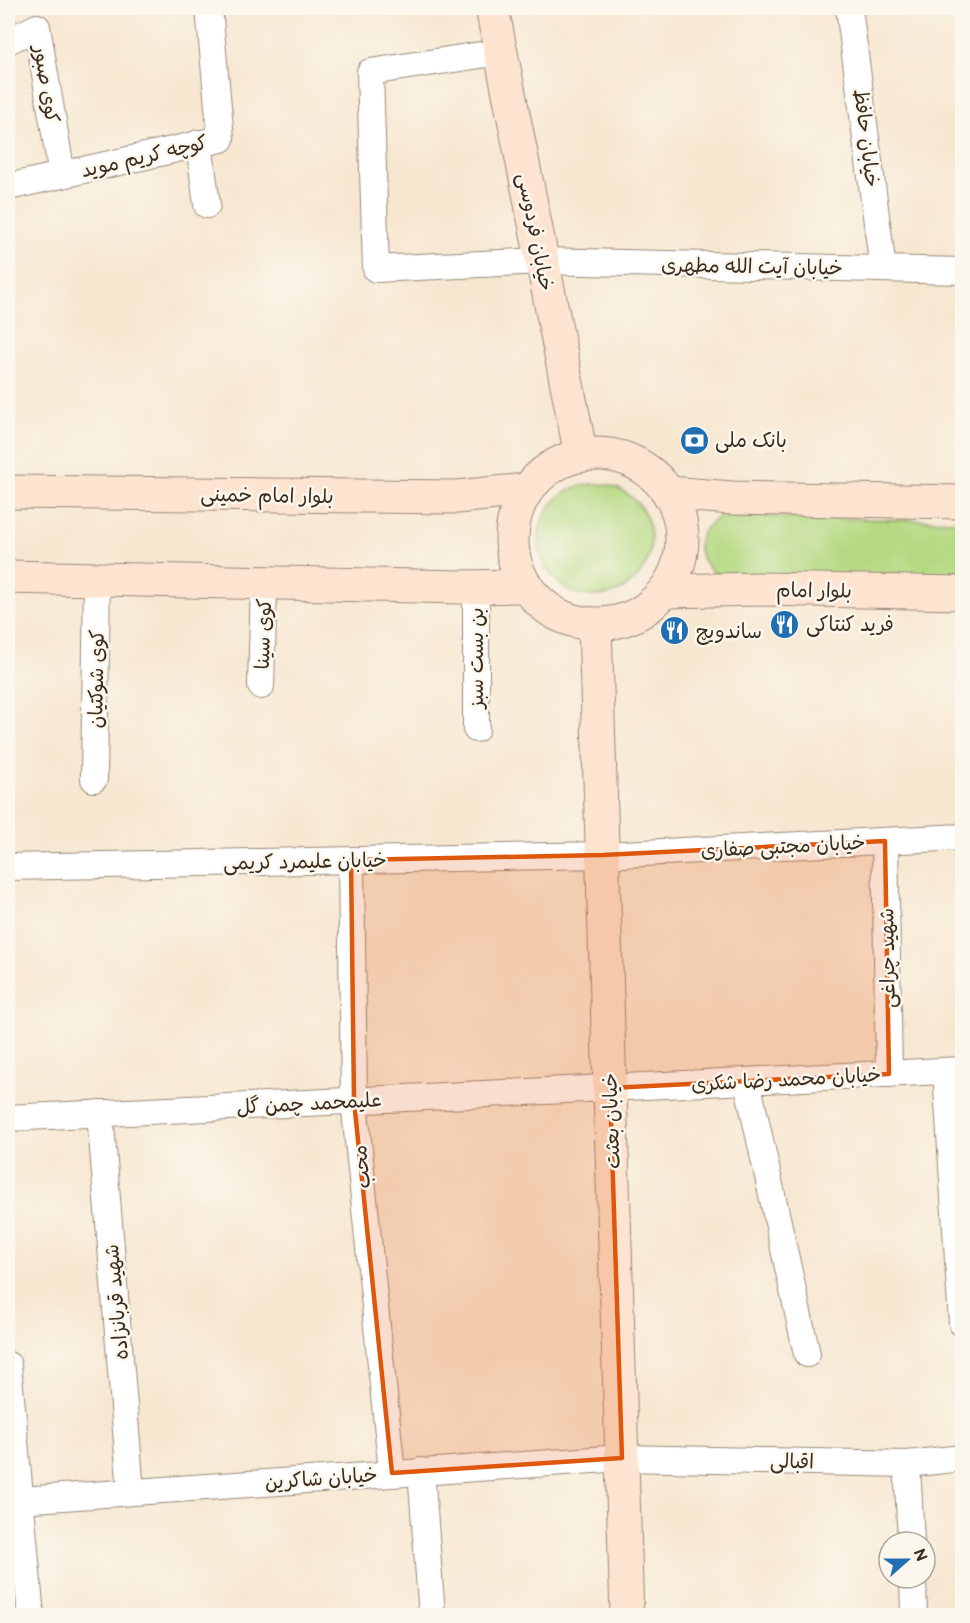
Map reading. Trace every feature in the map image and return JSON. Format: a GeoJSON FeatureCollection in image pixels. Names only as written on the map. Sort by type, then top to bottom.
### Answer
{"type":"FeatureCollection","features":[{"type":"Feature","properties":{"kind":"main road","name":"خیابان فردوسی"},"geometry":{"type":"LineString","coordinates":[[492,8],[581,455]]}},
{"type":"Feature","properties":{"kind":"main road"},"geometry":{"type":"LineString","coordinates":[[581,455],[613,455],[635,462],[654,476],[669,493],[679,517],[682,542],[678,568],[666,591],[647,610],[622,622],[595,626],[568,621],[543,607],[525,586],[514,563],[511,538],[515,512],[526,490],[544,471],[566,459],[581,455]]}},
{"type":"Feature","properties":{"kind":"main road","name":"بلوار امام خمینی"},"geometry":{"type":"LineString","coordinates":[[8,492],[457,497],[526,490]]}},
{"type":"Feature","properties":{"kind":"main road"},"geometry":{"type":"LineString","coordinates":[[669,493],[732,498],[963,502]]}},
{"type":"Feature","properties":{"kind":"main road"},"geometry":{"type":"LineString","coordinates":[[8,577],[476,587],[525,586]]}},
{"type":"Feature","properties":{"kind":"main road","name":"بلوار امام"},"geometry":{"type":"LineString","coordinates":[[666,591],[761,589],[963,593]]}},
{"type":"Feature","properties":{"kind":"main road","name":"خیابان بعثت"},"geometry":{"type":"LineString","coordinates":[[595,626],[627,1616]]}},
{"type":"Feature","properties":{"kind":"street","name":"کوچه کریم موید"},"geometry":{"type":"LineString","coordinates":[[8,187],[221,139],[209,8]]}},
{"type":"Feature","properties":{"kind":"street","name":"خیابان حافظ"},"geometry":{"type":"LineString","coordinates":[[849,8],[883,269]]}},
{"type":"Feature","properties":{"kind":"street","name":"کوی صبور"},"geometry":{"type":"LineString","coordinates":[[8,40],[38,27],[62,175]]}},
{"type":"Feature","properties":{"kind":"street","name":"خیابان آیت الله مطهری"},"geometry":{"type":"LineString","coordinates":[[500,52],[370,72],[376,269],[542,261],[963,271]]}},
{"type":"Feature","properties":{"kind":"street"},"geometry":{"type":"LineString","coordinates":[[199,144],[207,205]]}},
{"type":"Feature","properties":{"kind":"street","name":"کوی شوکتیان"},"geometry":{"type":"LineString","coordinates":[[94,779],[97,579]]}},
{"type":"Feature","properties":{"kind":"street","name":"کوی سینا"},"geometry":{"type":"LineString","coordinates":[[261,686],[264,583]]}},
{"type":"Feature","properties":{"kind":"street","name":"بن بست سبز"},"geometry":{"type":"LineString","coordinates":[[476,587],[476,729]]}},
{"type":"Feature","properties":{"kind":"street","name":"خیابان مجتبی صفاری"},"geometry":{"type":"LineString","coordinates":[[603,855],[963,837]]}},
{"type":"Feature","properties":{"kind":"street","name":"شهید چراغی"},"geometry":{"type":"LineString","coordinates":[[885,841],[889,1074]]}},
{"type":"Feature","properties":{"kind":"street","name":"خیابان علیمرد کریمی"},"geometry":{"type":"LineString","coordinates":[[8,867],[603,855]]}},
{"type":"Feature","properties":{"kind":"street","name":"محب"},"geometry":{"type":"LineString","coordinates":[[351,860],[354,1101],[392,1473]]}},
{"type":"Feature","properties":{"kind":"street"},"geometry":{"type":"LineString","coordinates":[[954,1071],[963,1323]]}},
{"type":"Feature","properties":{"kind":"street","name":"خیابان محمد رضا شکری"},"geometry":{"type":"LineString","coordinates":[[610,1088],[954,1071]]}},
{"type":"Feature","properties":{"kind":"street"},"geometry":{"type":"LineString","coordinates":[[747,1081],[807,1354]]}},
{"type":"Feature","properties":{"kind":"street","name":"علیمحمد چمن گل"},"geometry":{"type":"LineString","coordinates":[[8,1118],[610,1088]]}},
{"type":"Feature","properties":{"kind":"street","name":"شهید قربانزاده"},"geometry":{"type":"LineString","coordinates":[[100,1113],[131,1492]]}},
{"type":"Feature","properties":{"kind":"street"},"geometry":{"type":"LineString","coordinates":[[8,1365],[31,1616]]}},
{"type":"Feature","properties":{"kind":"street","name":"اقبالی"},"geometry":{"type":"LineString","coordinates":[[622,1458],[907,1464],[963,1458]]}},
{"type":"Feature","properties":{"kind":"street","name":"خیابان شاکرین"},"geometry":{"type":"LineString","coordinates":[[20,1500],[622,1458]]}},
{"type":"Feature","properties":{"kind":"street"},"geometry":{"type":"LineString","coordinates":[[907,1464],[910,1530]]}},
{"type":"Feature","properties":{"kind":"street"},"geometry":{"type":"LineString","coordinates":[[421,1472],[432,1616]]}},
{"type":"Feature","properties":{"kind":"street"},"geometry":{"type":"LineString","coordinates":[[913,1590],[914,1616]]}},
{"type":"Feature","properties":{"kind":"highlighted area"},"geometry":{"type":"Polygon","coordinates":[[[885,841],[889,1074],[610,1088],[622,1458],[392,1473],[354,1101],[351,860],[603,855],[885,841]]]}},
{"type":"Feature","properties":{"kind":"green space"},"geometry":{"type":"Polygon","coordinates":[[[595,484],[617,488],[635,500],[647,518],[651,540],[647,562],[635,580],[617,592],[595,596],[573,592],[555,580],[543,562],[539,540],[543,518],[555,500],[573,488],[595,484]]]}},
{"type":"Feature","properties":{"kind":"green space"},"geometry":{"type":"Polygon","coordinates":[[[720,516],[962,521],[962,581],[716,574],[702,559],[699,544],[705,530],[720,516]]]}},
{"type":"Feature","properties":{"kind":"place","name":"بانک ملی"},"geometry":{"type":"Point","coordinates":[694,440]}},
{"type":"Feature","properties":{"kind":"place","name":"فرید کنتاکی"},"geometry":{"type":"Point","coordinates":[785,624]}},
{"type":"Feature","properties":{"kind":"place","name":"ساندویچ"},"geometry":{"type":"Point","coordinates":[675,631]}}]}
